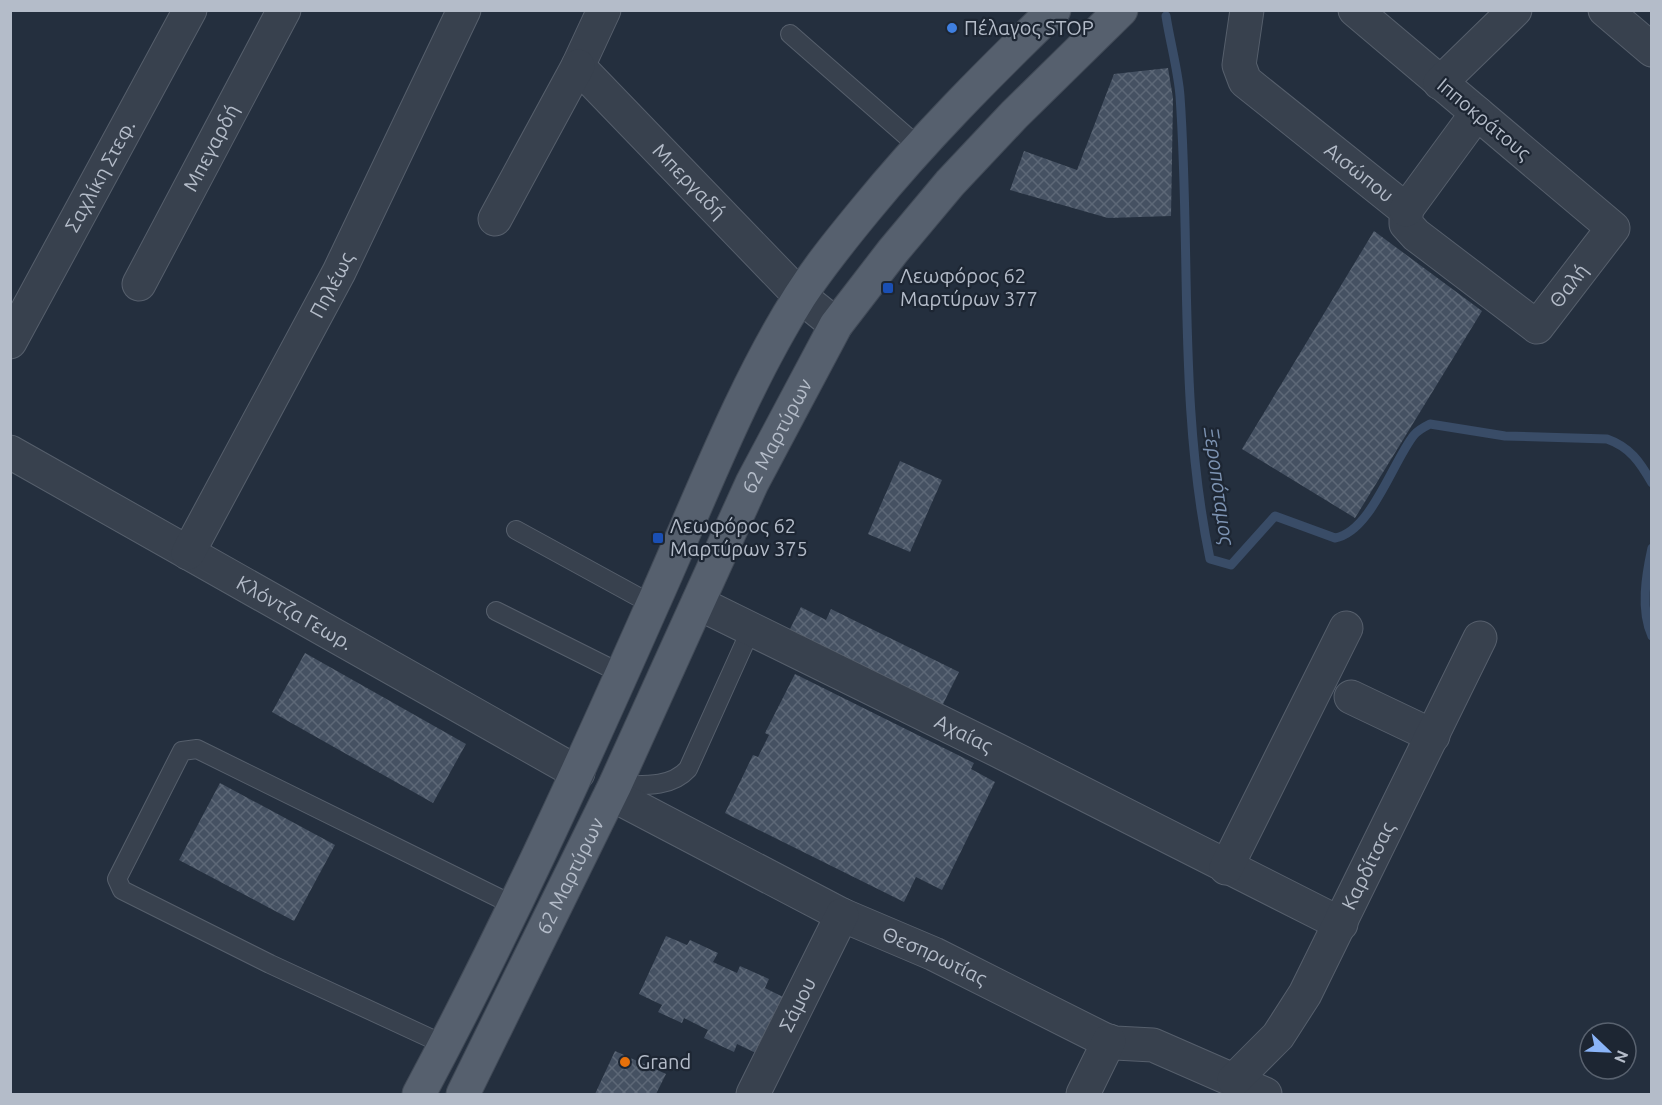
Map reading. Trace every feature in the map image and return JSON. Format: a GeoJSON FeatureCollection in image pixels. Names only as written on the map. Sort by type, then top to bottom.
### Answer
{"type":"FeatureCollection","features":[{"type":"Feature","properties":{"kind":"main road","name":"62 Μαρτύρων"},"geometry":{"type":"LineString","coordinates":[[419,1095],[578,773],[751,387],[800,296],[840,241],[919,147],[988,74],[1054,10]]}},
{"type":"Feature","properties":{"kind":"main road","name":"62 Μαρτύρων"},"geometry":{"type":"LineString","coordinates":[[463,1095],[613,790],[752,483],[836,326],[893,251],[950,183],[1014,115],[1121,10]]}},
{"type":"Feature","properties":{"kind":"street","name":"Σαχλίκη Στεφ."},"geometry":{"type":"LineString","coordinates":[[10,342],[190,10]]}},
{"type":"Feature","properties":{"kind":"street","name":"Μπεγαρδή"},"geometry":{"type":"LineString","coordinates":[[139,284],[284,10]]}},
{"type":"Feature","properties":{"kind":"street","name":"Πηλέως"},"geometry":{"type":"LineString","coordinates":[[188,553],[339,272],[464,10]]}},
{"type":"Feature","properties":{"kind":"street"},"geometry":{"type":"LineString","coordinates":[[495,219],[578,66],[604,10]]}},
{"type":"Feature","properties":{"kind":"street","name":"Αισώπου"},"geometry":{"type":"LineString","coordinates":[[1247,10],[1239,65],[1245,81],[1406,210],[1406,224],[1411,230],[1521,314]]}},
{"type":"Feature","properties":{"kind":"street","name":"Ιπποκράτους"},"geometry":{"type":"LineString","coordinates":[[1355,10],[1613,228]]}},
{"type":"Feature","properties":{"kind":"street"},"geometry":{"type":"LineString","coordinates":[[1440,83],[1515,10]]}},
{"type":"Feature","properties":{"kind":"street"},"geometry":{"type":"LineString","coordinates":[[1605,10],[1652,50]]}},
{"type":"Feature","properties":{"kind":"street","name":"Μπεργαδή"},"geometry":{"type":"LineString","coordinates":[[578,66],[800,296],[836,326]]}},
{"type":"Feature","properties":{"kind":"street"},"geometry":{"type":"LineString","coordinates":[[1406,210],[1477,113]]}},
{"type":"Feature","properties":{"kind":"street","name":"Θαλή"},"geometry":{"type":"LineString","coordinates":[[1521,314],[1537,327],[1613,228]]}},
{"type":"Feature","properties":{"kind":"street","name":"Κλόντζα Γεωρ."},"geometry":{"type":"LineString","coordinates":[[10,452],[578,773]]}},
{"type":"Feature","properties":{"kind":"street","name":"Αχαίας"},"geometry":{"type":"LineString","coordinates":[[698,603],[997,750],[1226,868],[1341,924]]}},
{"type":"Feature","properties":{"kind":"street"},"geometry":{"type":"LineString","coordinates":[[1226,868],[1346,628]]}},
{"type":"Feature","properties":{"kind":"street","name":"Καρδίτσας"},"geometry":{"type":"LineString","coordinates":[[1234,1080],[1270,1045],[1293,1015],[1341,924],[1480,638]]}},
{"type":"Feature","properties":{"kind":"street"},"geometry":{"type":"LineString","coordinates":[[1352,697],[1432,736]]}},
{"type":"Feature","properties":{"kind":"street","name":"Θεσπρωτίας"},"geometry":{"type":"LineString","coordinates":[[613,790],[842,915],[934,954],[1109,1041],[1153,1045],[1265,1095]]}},
{"type":"Feature","properties":{"kind":"street","name":"Σάμου"},"geometry":{"type":"LineString","coordinates":[[753,1095],[842,915]]}},
{"type":"Feature","properties":{"kind":"street"},"geometry":{"type":"LineString","coordinates":[[1083,1095],[1109,1041]]}},
{"type":"Feature","properties":{"kind":"lane"},"geometry":{"type":"LineString","coordinates":[[790,34],[919,147]]}},
{"type":"Feature","properties":{"kind":"lane"},"geometry":{"type":"LineString","coordinates":[[516,530],[653,605]]}},
{"type":"Feature","properties":{"kind":"lane"},"geometry":{"type":"LineString","coordinates":[[496,611],[622,674]]}},
{"type":"Feature","properties":{"kind":"lane"},"geometry":{"type":"LineString","coordinates":[[613,790],[668,783],[681,777],[688,769],[751,629]]}},
{"type":"Feature","properties":{"kind":"lane"},"geometry":{"type":"LineString","coordinates":[[445,1045],[270,964],[122,890],[117,879],[182,751],[197,749],[513,905]]}},
{"type":"Feature","properties":{"kind":"building"},"geometry":{"type":"Polygon","coordinates":[[[1168,68],[1173,98],[1171,216],[1108,218],[1010,190],[1024,151],[1077,170],[1114,74],[1168,68]]]}},
{"type":"Feature","properties":{"kind":"building"},"geometry":{"type":"Polygon","coordinates":[[[1374,231],[1482,311],[1355,518],[1242,449],[1374,231]]]}},
{"type":"Feature","properties":{"kind":"building"},"geometry":{"type":"Polygon","coordinates":[[[900,461],[942,480],[910,552],[868,534],[900,461]]]}},
{"type":"Feature","properties":{"kind":"building"},"geometry":{"type":"Polygon","coordinates":[[[801,607],[826,620],[831,609],[959,672],[941,708],[788,633],[801,607]]]}},
{"type":"Feature","properties":{"kind":"building"},"geometry":{"type":"Polygon","coordinates":[[[305,653],[466,744],[433,803],[272,712],[305,653]]]}},
{"type":"Feature","properties":{"kind":"building"},"geometry":{"type":"Polygon","coordinates":[[[795,674],[974,763],[971,769],[995,782],[942,890],[916,877],[904,902],[725,813],[753,755],[758,757],[769,735],[765,733],[795,674]]]}},
{"type":"Feature","properties":{"kind":"building"},"geometry":{"type":"Polygon","coordinates":[[[220,783],[335,845],[294,921],[179,860],[220,783]]]}},
{"type":"Feature","properties":{"kind":"building"},"geometry":{"type":"Polygon","coordinates":[[[666,936],[687,945],[690,940],[718,953],[713,962],[737,973],[740,966],[769,979],[765,988],[785,998],[758,1054],[737,1044],[734,1052],[704,1038],[708,1030],[684,1018],[682,1023],[658,1012],[662,1005],[639,994],[666,936]]]}},
{"type":"Feature","properties":{"kind":"building","name":"Grand"},"geometry":{"type":"Polygon","coordinates":[[[615,1051],[666,1074],[656,1094],[595,1094],[615,1051]]]}},
{"type":"Feature","properties":{"kind":"waterway","name":"Ξεροπόταμος"},"geometry":{"type":"LineString","coordinates":[[1166,16],[1180,96],[1189,386],[1193,444],[1210,559],[1231,565],[1275,516],[1335,538],[1348,533],[1370,510],[1414,435],[1430,424],[1505,436],[1607,439],[1622,446],[1634,456],[1652,483]]}},
{"type":"Feature","properties":{"kind":"waterway","name":"Ξεροπόταμος"},"geometry":{"type":"LineString","coordinates":[[1652,548],[1646,581],[1645,604],[1652,636]]}},
{"type":"Feature","properties":{"kind":"place","name":"Πέλαγος STOP"},"geometry":{"type":"Point","coordinates":[952,28]}},
{"type":"Feature","properties":{"kind":"place","name":"Λεωφόρος 62 Μαρτύρων 377"},"geometry":{"type":"Point","coordinates":[888,288]}},
{"type":"Feature","properties":{"kind":"place","name":"Λεωφόρος 62 Μαρτύρων 375"},"geometry":{"type":"Point","coordinates":[658,538]}},
{"type":"Feature","properties":{"kind":"place","name":"Grand"},"geometry":{"type":"Point","coordinates":[625,1062]}}]}
